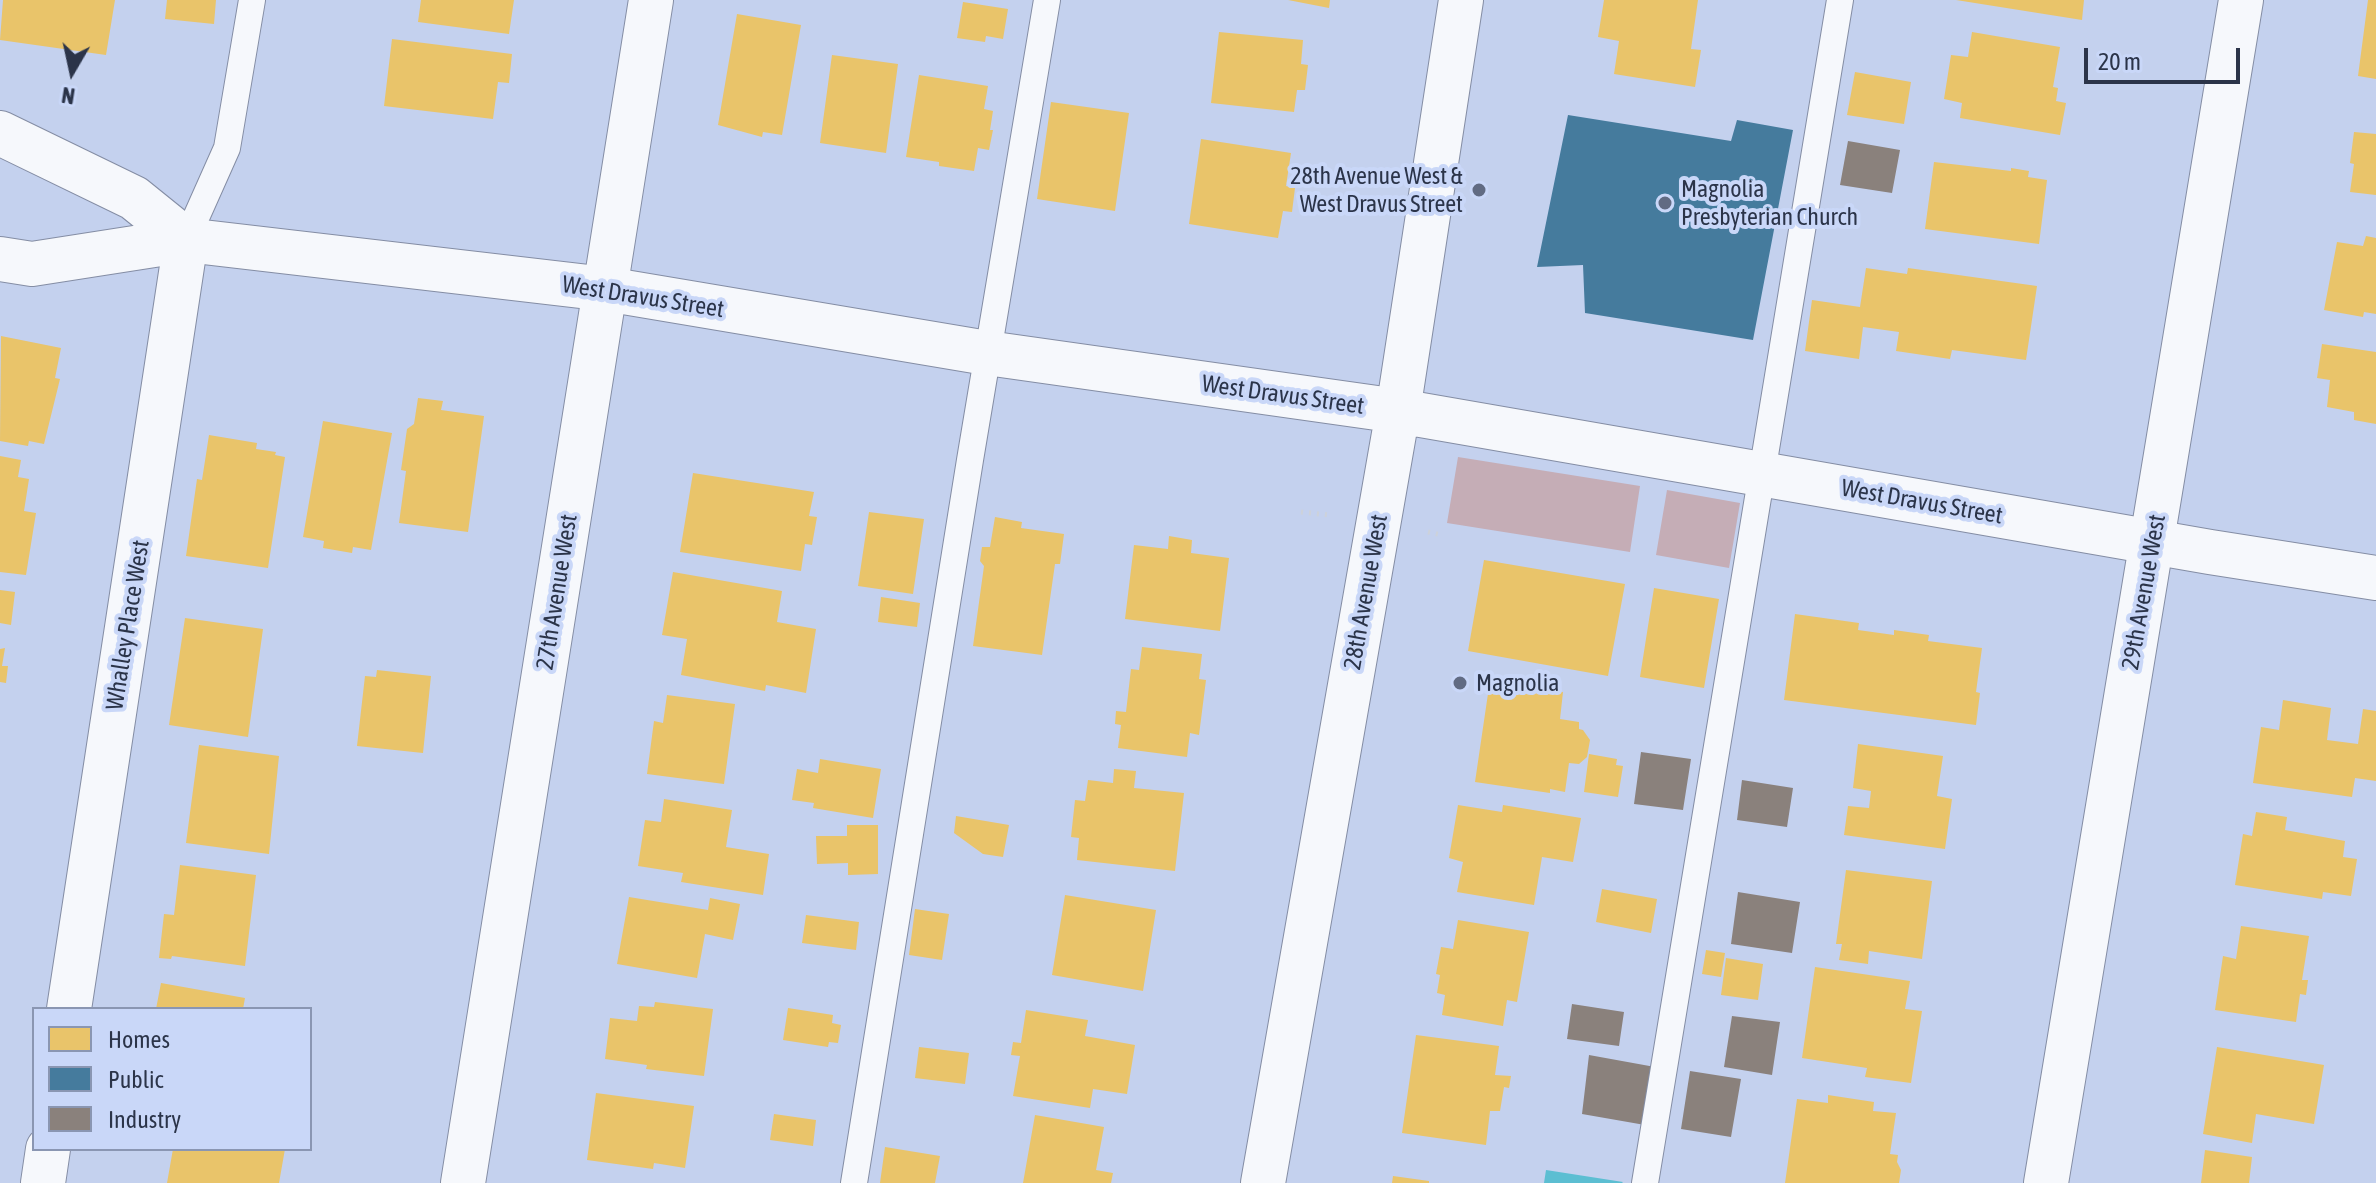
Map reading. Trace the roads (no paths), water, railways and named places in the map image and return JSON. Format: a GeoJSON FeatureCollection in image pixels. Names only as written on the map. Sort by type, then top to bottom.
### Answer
{"type":"FeatureCollection","features":[{"type":"Feature","properties":{"kind":"street","name":"27th Avenue West"},"geometry":{"type":"LineString","coordinates":[[463,1183],[651,0]]}},
{"type":"Feature","properties":{"kind":"street","name":"28th Avenue West"},"geometry":{"type":"LineString","coordinates":[[1263,1183],[1398,411],[1461,0]]}},
{"type":"Feature","properties":{"kind":"street","name":"29th Avenue West"},"geometry":{"type":"LineString","coordinates":[[2046,1183],[2241,0]]}},
{"type":"Feature","properties":{"kind":"street"},"geometry":{"type":"LineString","coordinates":[[0,133],[134,198],[186,240]]}},
{"type":"Feature","properties":{"kind":"street","name":"West Dravus Street"},"geometry":{"type":"LineString","coordinates":[[0,259],[32,264],[186,240],[606,289],[987,353],[1398,411],[2376,578]]}},
{"type":"Feature","properties":{"kind":"street","name":"Whalley Place West"},"geometry":{"type":"LineString","coordinates":[[69,1007],[186,240]]}},
{"type":"Feature","properties":{"kind":"street"},"geometry":{"type":"LineString","coordinates":[[43,1183],[48,1151]]}},
{"type":"Feature","properties":{"kind":"lane"},"geometry":{"type":"LineString","coordinates":[[186,240],[227,148],[252,0]]}},
{"type":"Feature","properties":{"kind":"lane"},"geometry":{"type":"LineString","coordinates":[[854,1183],[1047,0]]}},
{"type":"Feature","properties":{"kind":"lane"},"geometry":{"type":"LineString","coordinates":[[1645,1183],[1840,0]]}},
{"type":"Feature","properties":{"kind":"water"},"geometry":{"type":"Polygon","coordinates":[[[1546,1170],[1623,1182],[1544,1183],[1546,1170]]]}},
{"type":"Feature","properties":{"kind":"place","name":"28th Avenue West & West Dravus Street"},"geometry":{"type":"Point","coordinates":[1479,190]}},
{"type":"Feature","properties":{"kind":"place","name":"Magnolia Presbyterian Church"},"geometry":{"type":"Point","coordinates":[1665,203]}},
{"type":"Feature","properties":{"kind":"place","name":"Magnolia"},"geometry":{"type":"Point","coordinates":[1460,683]}}]}
